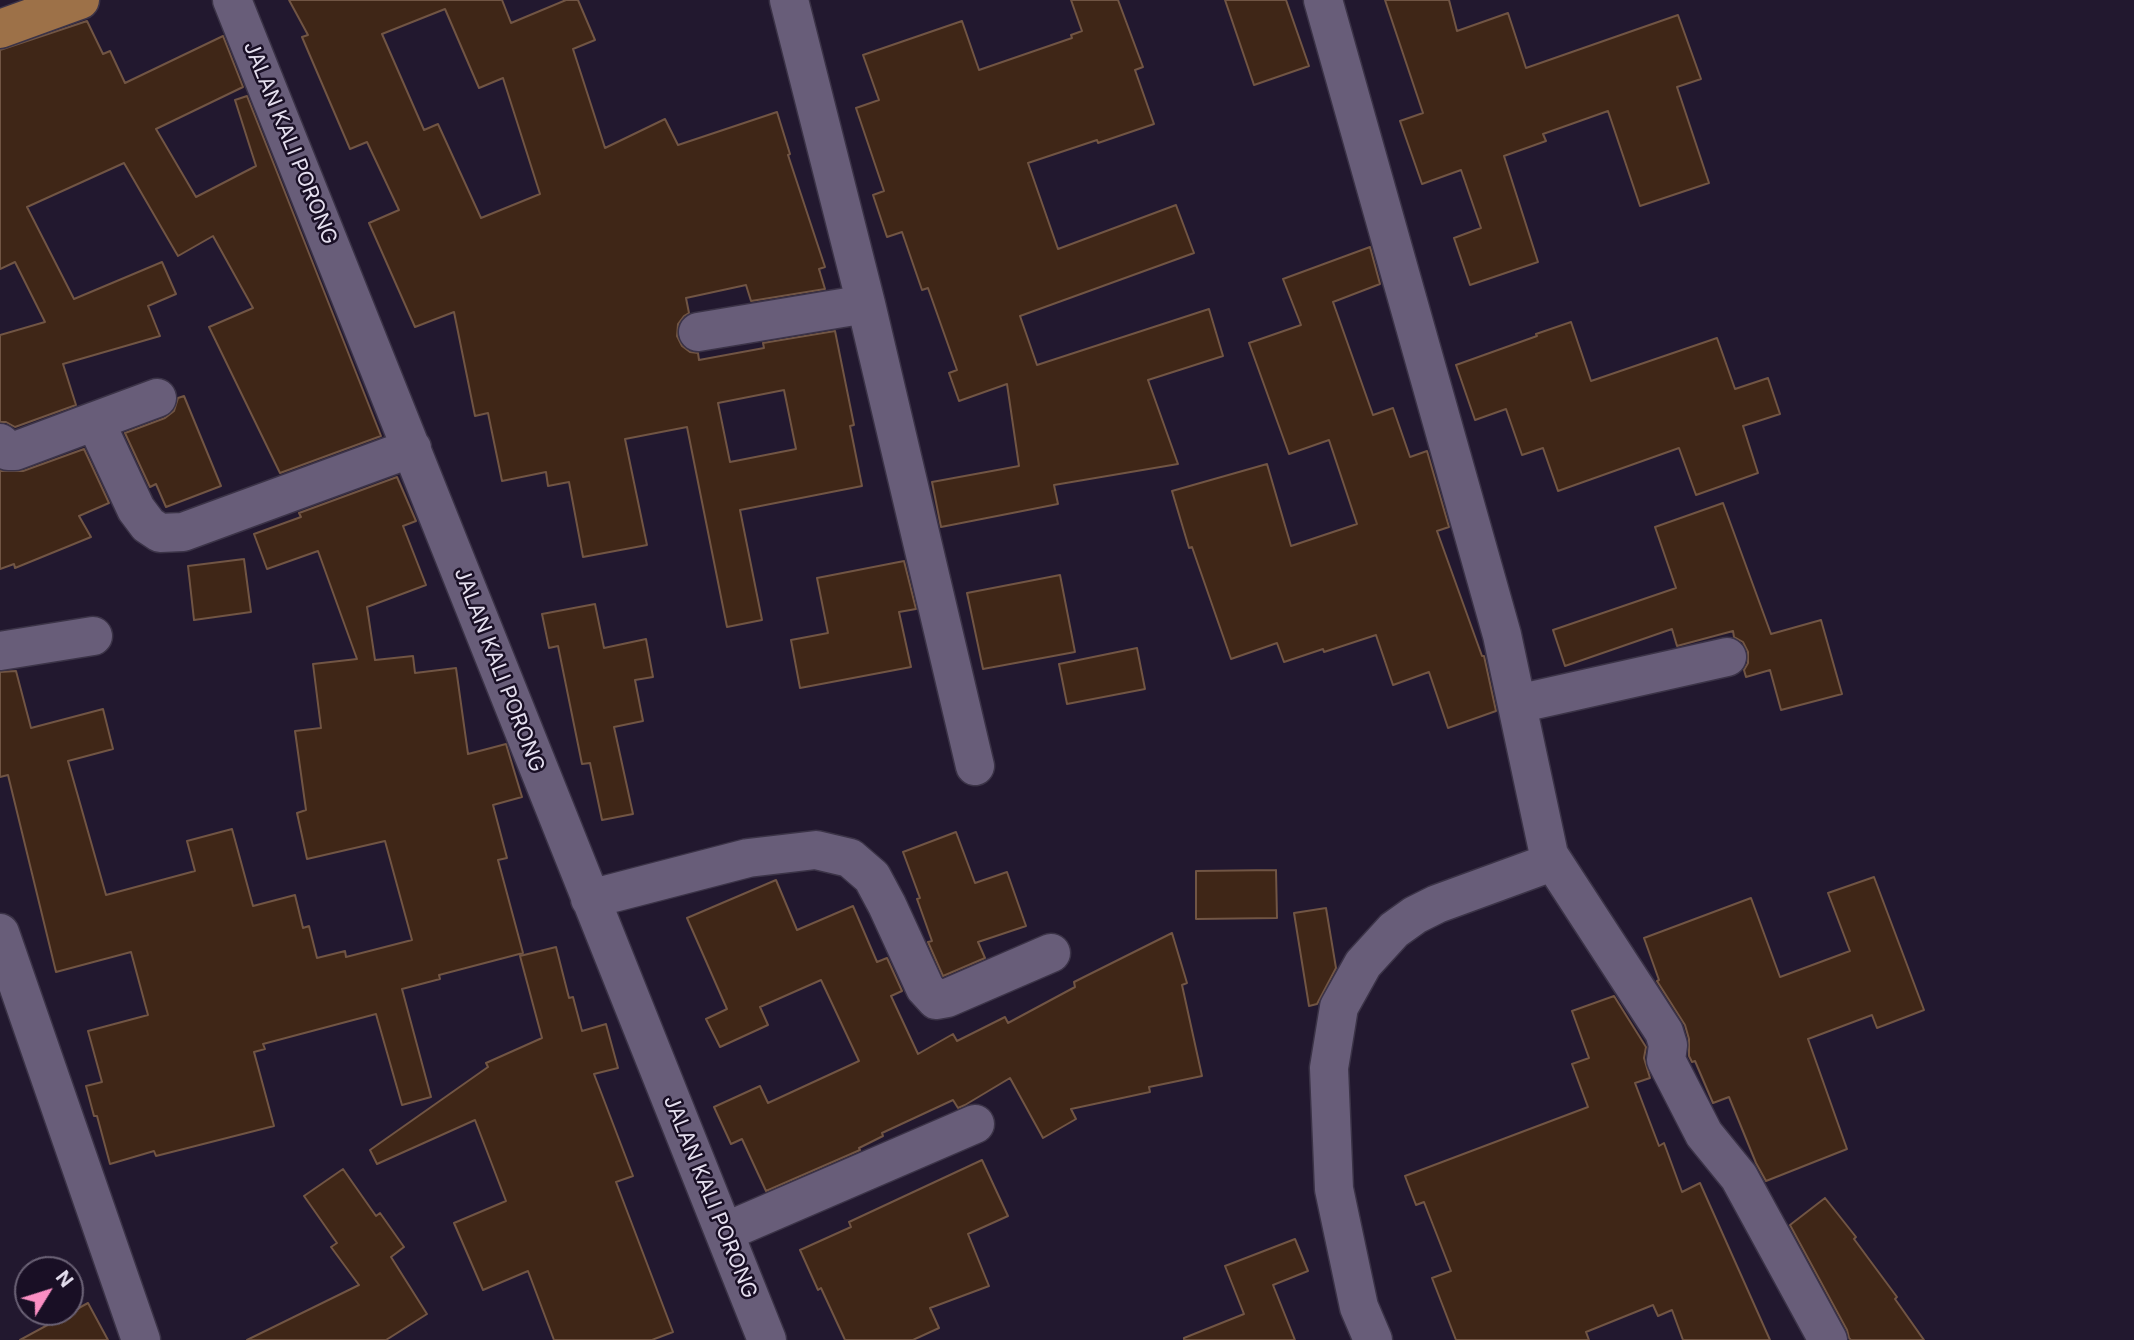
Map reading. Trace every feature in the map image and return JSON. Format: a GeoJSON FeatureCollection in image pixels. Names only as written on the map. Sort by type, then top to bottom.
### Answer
{"type":"FeatureCollection","features":[{"type":"Feature","properties":{"kind":"main road"},"geometry":{"type":"LineString","coordinates":[[0,29],[80,0]]}},
{"type":"Feature","properties":{"kind":"street","name":"JALAN KALI PORONG"},"geometry":{"type":"LineString","coordinates":[[232,0],[767,1340]]}},
{"type":"Feature","properties":{"kind":"street"},"geometry":{"type":"LineString","coordinates":[[789,0],[866,304],[975,766]]}},
{"type":"Feature","properties":{"kind":"street"},"geometry":{"type":"LineString","coordinates":[[1323,0],[1502,635],[1549,855],[1664,1032],[1668,1045],[1666,1060],[1704,1134],[1739,1177],[1828,1340]]}},
{"type":"Feature","properties":{"kind":"street"},"geometry":{"type":"LineString","coordinates":[[698,332],[866,304]]}},
{"type":"Feature","properties":{"kind":"street"},"geometry":{"type":"LineString","coordinates":[[0,443],[8,452],[15,451],[157,398]]}},
{"type":"Feature","properties":{"kind":"street"},"geometry":{"type":"LineString","coordinates":[[95,421],[136,509],[148,525],[160,533],[183,532],[412,448]]}},
{"type":"Feature","properties":{"kind":"street"},"geometry":{"type":"LineString","coordinates":[[0,651],[93,636]]}},
{"type":"Feature","properties":{"kind":"street"},"geometry":{"type":"LineString","coordinates":[[1517,704],[1727,657]]}},
{"type":"Feature","properties":{"kind":"street"},"geometry":{"type":"LineString","coordinates":[[590,899],[748,858],[816,850],[850,858],[872,877],[925,988],[936,1000],[947,998],[1051,953]]}},
{"type":"Feature","properties":{"kind":"street"},"geometry":{"type":"LineString","coordinates":[[1372,1340],[1359,1307],[1334,1189],[1329,1068],[1339,1007],[1363,964],[1394,930],[1437,904],[1541,866],[1549,855]]}},
{"type":"Feature","properties":{"kind":"street"},"geometry":{"type":"LineString","coordinates":[[0,933],[141,1340]]}},
{"type":"Feature","properties":{"kind":"street"},"geometry":{"type":"LineString","coordinates":[[725,1233],[975,1124]]}},
{"type":"Feature","properties":{"kind":"building"},"geometry":{"type":"Polygon","coordinates":[[[289,0],[502,0],[511,23],[566,0],[578,0],[595,40],[573,49],[605,148],[665,119],[678,145],[777,112],[790,154],[788,155],[825,267],[819,269],[825,289],[751,301],[746,285],[686,298],[689,313],[678,324],[677,336],[682,346],[690,352],[698,353],[699,360],[764,348],[763,343],[835,331],[854,425],[850,426],[862,486],[740,510],[762,620],[727,627],[687,427],[625,439],[647,545],[583,557],[569,482],[548,486],[546,472],[502,481],[488,413],[475,416],[454,312],[415,327],[369,223],[399,210],[367,142],[350,149],[302,37],[308,35],[289,0]],[[445,9],[382,34],[424,130],[438,124],[481,218],[540,194],[503,78],[479,88],[445,9]],[[784,390],[718,403],[730,462],[796,449],[784,390]]]}},
{"type":"Feature","properties":{"kind":"building"},"geometry":{"type":"Polygon","coordinates":[[[1071,0],[1118,0],[1143,67],[1135,70],[1154,124],[1028,163],[1058,249],[1176,205],[1194,253],[1020,316],[1037,365],[1209,309],[1223,356],[1148,380],[1178,464],[1054,485],[1058,504],[941,527],[932,482],[1019,466],[1007,384],[959,401],[949,373],[957,370],[928,288],[922,290],[902,232],[887,237],[873,195],[884,191],[856,108],[879,100],[863,55],[962,21],[979,70],[1072,38],[1071,35],[1082,31],[1071,0]]]}},
{"type":"Feature","properties":{"kind":"building"},"geometry":{"type":"Polygon","coordinates":[[[1225,0],[1286,0],[1309,66],[1254,85],[1225,0]]]}},
{"type":"Feature","properties":{"kind":"building"},"geometry":{"type":"Polygon","coordinates":[[[1385,0],[1449,0],[1457,31],[1508,13],[1526,68],[1678,15],[1701,79],[1677,87],[1709,183],[1640,206],[1608,111],[1543,134],[1546,141],[1504,156],[1538,262],[1470,285],[1454,238],[1481,228],[1461,170],[1422,184],[1400,121],[1423,113],[1385,0]]]}},
{"type":"Feature","properties":{"kind":"building"},"geometry":{"type":"Polygon","coordinates":[[[87,21],[103,54],[110,51],[125,83],[223,36],[243,87],[156,129],[196,197],[256,166],[235,100],[247,96],[381,436],[280,473],[209,327],[253,308],[213,236],[178,256],[124,163],[27,207],[74,299],[162,262],[176,294],[148,306],[160,336],[63,364],[76,405],[15,427],[0,422],[0,335],[45,322],[15,262],[0,269],[0,50],[87,21]]]}},
{"type":"Feature","properties":{"kind":"building"},"geometry":{"type":"Polygon","coordinates":[[[1370,247],[1380,284],[1333,302],[1373,415],[1393,408],[1410,457],[1427,451],[1449,527],[1437,531],[1484,656],[1496,711],[1448,728],[1429,672],[1393,685],[1376,635],[1284,662],[1277,643],[1231,659],[1192,547],[1189,548],[1172,491],[1267,464],[1291,546],[1357,524],[1329,440],[1289,454],[1249,343],[1301,325],[1283,279],[1370,247]]]}},
{"type":"Feature","properties":{"kind":"building"},"geometry":{"type":"Polygon","coordinates":[[[1571,322],[1591,381],[1717,338],[1735,389],[1768,378],[1780,414],[1743,426],[1758,473],[1696,495],[1679,448],[1558,491],[1543,448],[1522,455],[1506,409],[1475,420],[1456,365],[1571,322]]]}},
{"type":"Feature","properties":{"kind":"building"},"geometry":{"type":"Polygon","coordinates":[[[184,396],[221,486],[166,507],[156,484],[150,487],[125,433],[165,418],[174,411],[178,398],[184,396]]]}},
{"type":"Feature","properties":{"kind":"building"},"geometry":{"type":"Polygon","coordinates":[[[84,449],[109,503],[79,516],[91,537],[15,568],[14,564],[0,569],[0,471],[23,471],[84,449]]]}},
{"type":"Feature","properties":{"kind":"building"},"geometry":{"type":"Polygon","coordinates":[[[397,477],[416,521],[403,526],[426,585],[367,607],[375,660],[413,656],[415,673],[456,668],[468,754],[506,744],[522,797],[493,805],[507,858],[498,860],[523,953],[439,975],[440,979],[402,989],[431,1097],[402,1105],[376,1014],[263,1044],[265,1049],[254,1052],[274,1126],[156,1156],[154,1151],[110,1164],[86,1086],[102,1082],[88,1031],[148,1015],[131,952],[56,972],[8,775],[0,777],[0,672],[16,671],[31,728],[103,709],[113,749],[68,761],[106,895],[195,871],[187,841],[232,829],[253,906],[295,895],[303,928],[309,926],[317,958],[345,951],[346,957],[412,940],[385,841],[307,859],[297,813],[306,810],[295,731],[321,728],[313,664],[357,659],[318,551],[267,569],[254,534],[301,517],[299,513],[397,477]]]}},
{"type":"Feature","properties":{"kind":"building"},"geometry":{"type":"Polygon","coordinates":[[[1723,503],[1771,634],[1821,620],[1842,694],[1781,710],[1770,670],[1746,677],[1744,670],[1748,663],[1748,652],[1743,642],[1734,637],[1733,631],[1677,646],[1672,629],[1565,666],[1553,630],[1676,588],[1655,527],[1723,503]]]}},
{"type":"Feature","properties":{"kind":"building"},"geometry":{"type":"Polygon","coordinates":[[[244,559],[251,612],[194,620],[188,566],[244,559]]]}},
{"type":"Feature","properties":{"kind":"building"},"geometry":{"type":"Polygon","coordinates":[[[904,561],[916,609],[899,612],[911,667],[800,688],[791,640],[828,633],[817,578],[904,561]]]}},
{"type":"Feature","properties":{"kind":"building"},"geometry":{"type":"Polygon","coordinates":[[[1060,575],[1075,652],[983,669],[967,593],[1060,575]]]}},
{"type":"Feature","properties":{"kind":"building"},"geometry":{"type":"Polygon","coordinates":[[[595,604],[604,648],[646,639],[653,677],[635,680],[643,721],[614,727],[633,814],[602,820],[590,763],[582,764],[558,646],[549,648],[542,614],[595,604]]]}},
{"type":"Feature","properties":{"kind":"building"},"geometry":{"type":"Polygon","coordinates":[[[1137,648],[1145,689],[1067,704],[1059,664],[1137,648]]]}},
{"type":"Feature","properties":{"kind":"building"},"geometry":{"type":"Polygon","coordinates":[[[956,832],[975,883],[1007,872],[1026,926],[978,942],[985,958],[943,976],[928,942],[932,941],[903,852],[956,832]]]}},
{"type":"Feature","properties":{"kind":"building"},"geometry":{"type":"Polygon","coordinates":[[[1276,870],[1277,918],[1196,919],[1196,871],[1276,870]]]}},
{"type":"Feature","properties":{"kind":"building"},"geometry":{"type":"Polygon","coordinates":[[[1874,877],[1924,1010],[1877,1028],[1872,1015],[1808,1039],[1847,1149],[1766,1181],[1729,1097],[1713,1103],[1695,1061],[1692,1062],[1685,1025],[1657,981],[1659,980],[1644,938],[1751,898],[1780,977],[1850,951],[1828,893],[1874,877]]]}},
{"type":"Feature","properties":{"kind":"building"},"geometry":{"type":"Polygon","coordinates":[[[776,880],[797,930],[853,906],[877,962],[887,958],[902,991],[891,996],[918,1054],[953,1034],[957,1041],[1005,1017],[1008,1023],[1075,987],[1074,982],[1172,933],[1187,983],[1182,985],[1202,1076],[1149,1087],[1150,1092],[1071,1109],[1076,1119],[1043,1138],[1010,1078],[965,1105],[958,1108],[953,1100],[882,1133],[883,1136],[859,1148],[860,1150],[766,1191],[742,1139],[731,1144],[714,1107],[760,1086],[768,1103],[859,1061],[821,980],[760,1007],[768,1025],[720,1047],[706,1019],[727,1009],[687,918],[776,880]]]}},
{"type":"Feature","properties":{"kind":"building"},"geometry":{"type":"Polygon","coordinates":[[[1326,908],[1336,968],[1317,1004],[1309,1006],[1294,913],[1326,908]]]}},
{"type":"Feature","properties":{"kind":"building"},"geometry":{"type":"Polygon","coordinates":[[[556,947],[569,998],[573,997],[582,1031],[606,1024],[618,1068],[594,1074],[633,1176],[616,1182],[673,1332],[652,1340],[554,1340],[528,1271],[483,1290],[454,1223],[506,1201],[475,1120],[377,1164],[370,1150],[488,1067],[486,1063],[542,1038],[520,956],[556,947]]]}},
{"type":"Feature","properties":{"kind":"building"},"geometry":{"type":"Polygon","coordinates":[[[1614,996],[1646,1047],[1644,1058],[1650,1078],[1635,1083],[1659,1146],[1664,1143],[1682,1192],[1700,1183],[1770,1340],[1683,1340],[1672,1310],[1658,1316],[1653,1305],[1586,1332],[1589,1340],[1456,1340],[1432,1278],[1451,1271],[1424,1202],[1416,1205],[1405,1176],[1588,1107],[1572,1064],[1589,1058],[1572,1011],[1614,996]]]}},
{"type":"Feature","properties":{"kind":"building"},"geometry":{"type":"Polygon","coordinates":[[[982,1160],[1008,1216],[968,1234],[989,1286],[930,1308],[939,1328],[913,1340],[845,1340],[800,1250],[851,1227],[849,1222],[982,1160]]]}},
{"type":"Feature","properties":{"kind":"building"},"geometry":{"type":"Polygon","coordinates":[[[343,1169],[376,1216],[380,1213],[404,1247],[391,1257],[427,1314],[386,1340],[247,1340],[359,1285],[331,1247],[337,1243],[304,1196],[343,1169]]]}},
{"type":"Feature","properties":{"kind":"building"},"geometry":{"type":"Polygon","coordinates":[[[1825,1198],[1856,1237],[1854,1239],[1897,1297],[1895,1299],[1924,1340],[1849,1338],[1790,1225],[1825,1198]]]}},
{"type":"Feature","properties":{"kind":"building"},"geometry":{"type":"Polygon","coordinates":[[[1295,1239],[1308,1271],[1273,1285],[1295,1340],[1184,1340],[1244,1314],[1225,1266],[1295,1239]]]}},
{"type":"Feature","properties":{"kind":"building"},"geometry":{"type":"Polygon","coordinates":[[[88,1303],[108,1340],[20,1340],[46,1326],[84,1326],[84,1305],[88,1303]]]}}]}
